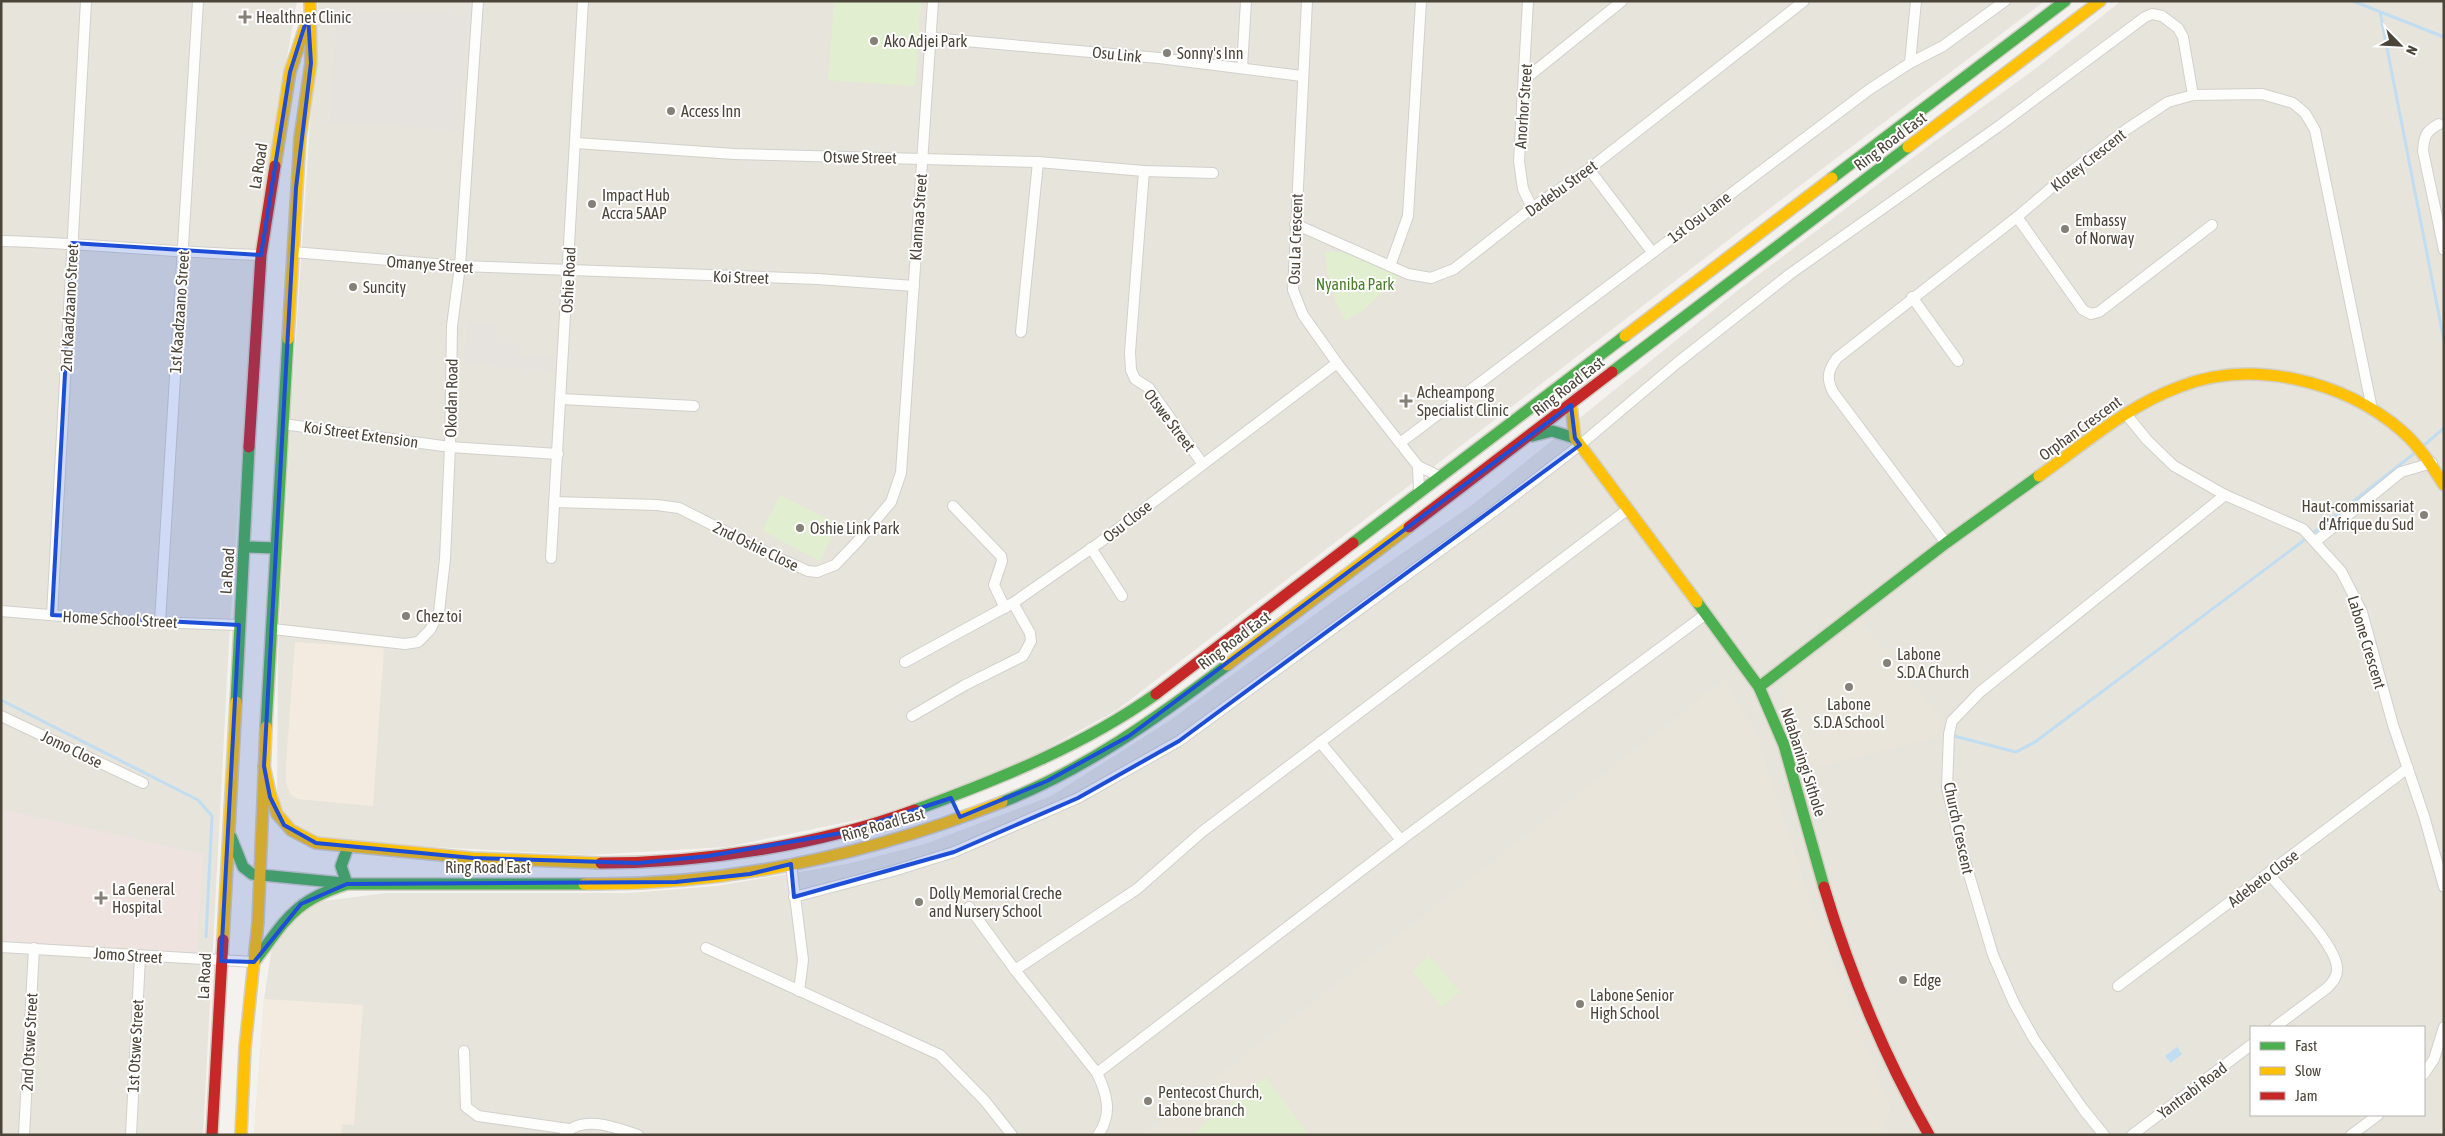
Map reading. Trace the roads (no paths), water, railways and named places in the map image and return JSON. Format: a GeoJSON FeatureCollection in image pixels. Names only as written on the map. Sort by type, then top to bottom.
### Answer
{"type":"FeatureCollection","features":[{"type":"Feature","properties":{"kind":"main road","name":"La Road"},"geometry":{"type":"LineString","coordinates":[[212,1135],[239,625],[245,547],[250,405],[260,256],[290,72],[308,15],[310,1]]}},
{"type":"Feature","properties":{"kind":"main road","name":"Ring Road East"},"geometry":{"type":"LineString","coordinates":[[264,766],[270,797],[284,825],[297,836],[316,843],[473,858],[590,864],[638,863],[708,856],[837,834],[871,826],[951,798],[1038,761],[1131,711],[2064,1]]}},
{"type":"Feature","properties":{"kind":"main road","name":"Ring Road East"},"geometry":{"type":"LineString","coordinates":[[254,962],[276,931],[301,904],[318,894],[347,884],[676,882],[750,874],[865,847],[988,807],[1047,781],[1129,736],[1181,700],[1532,436],[2100,1]]}},
{"type":"Feature","properties":{"kind":"main road"},"geometry":{"type":"LineString","coordinates":[[2052,11],[2064,28]]}},
{"type":"Feature","properties":{"kind":"main road","name":"La Road"},"geometry":{"type":"LineString","coordinates":[[241,1135],[245,1048],[254,962],[260,874],[264,766],[296,188],[300,137],[311,63],[308,15]]}},
{"type":"Feature","properties":{"kind":"main road"},"geometry":{"type":"LineString","coordinates":[[271,185],[296,188]]}},
{"type":"Feature","properties":{"kind":"main road","name":"Orphan Crescent"},"geometry":{"type":"LineString","coordinates":[[1760,687],[1946,543],[2126,414],[2154,396],[2178,387],[2212,377],[2245,374],[2281,376],[2313,384],[2372,409],[2414,442],[2430,460],[2444,485]]}},
{"type":"Feature","properties":{"kind":"main road","name":"Ndabaningi Sithole"},"geometry":{"type":"LineString","coordinates":[[1571,405],[1578,441],[1627,510],[1760,687],[1784,745],[1842,944],[1894,1073],[1929,1135]]}},
{"type":"Feature","properties":{"kind":"main road"},"geometry":{"type":"LineString","coordinates":[[1532,436],[1552,431],[1563,432],[1578,441]]}},
{"type":"Feature","properties":{"kind":"main road"},"geometry":{"type":"LineString","coordinates":[[245,547],[276,548]]}},
{"type":"Feature","properties":{"kind":"main road"},"geometry":{"type":"LineString","coordinates":[[951,798],[957,806],[959,817]]}},
{"type":"Feature","properties":{"kind":"main road"},"geometry":{"type":"LineString","coordinates":[[228,828],[243,867],[252,874],[347,884]]}},
{"type":"Feature","properties":{"kind":"main road"},"geometry":{"type":"LineString","coordinates":[[347,884],[341,873],[340,866],[348,847]]}},
{"type":"Feature","properties":{"kind":"street","name":"2nd Kaadzaano Street"},"geometry":{"type":"LineString","coordinates":[[52,615],[86,1]]}},
{"type":"Feature","properties":{"kind":"street","name":"1st Kaadzaano Street"},"geometry":{"type":"LineString","coordinates":[[160,622],[198,1]]}},
{"type":"Feature","properties":{"kind":"street","name":"Okodan Road"},"geometry":{"type":"LineString","coordinates":[[273,629],[405,644],[418,642],[430,630],[439,612],[445,559],[450,447],[452,326],[460,266],[478,1]]}},
{"type":"Feature","properties":{"kind":"street","name":"Oshie Road"},"geometry":{"type":"LineString","coordinates":[[551,558],[583,1]]}},
{"type":"Feature","properties":{"kind":"street","name":"Klannaa Street"},"geometry":{"type":"LineString","coordinates":[[904,433],[933,1]]}},
{"type":"Feature","properties":{"kind":"street"},"geometry":{"type":"LineString","coordinates":[[1242,68],[1246,1]]}},
{"type":"Feature","properties":{"kind":"street","name":"Osu La Crescent"},"geometry":{"type":"LineString","coordinates":[[1307,1],[1293,290],[1304,315],[1337,363],[1418,466],[1439,476]]}},
{"type":"Feature","properties":{"kind":"street"},"geometry":{"type":"LineString","coordinates":[[1390,266],[1408,216],[1421,1]]}},
{"type":"Feature","properties":{"kind":"street","name":"Anorhor Street"},"geometry":{"type":"LineString","coordinates":[[1528,1],[1519,161],[1524,189],[1532,208]]}},
{"type":"Feature","properties":{"kind":"street"},"geometry":{"type":"LineString","coordinates":[[1525,79],[1622,1]]}},
{"type":"Feature","properties":{"kind":"street","name":"Dadebu Street"},"geometry":{"type":"LineString","coordinates":[[1295,224],[1408,274],[1430,278],[1454,269],[1532,208],[1589,168],[1804,1]]}},
{"type":"Feature","properties":{"kind":"street"},"geometry":{"type":"LineString","coordinates":[[1910,63],[1916,1]]}},
{"type":"Feature","properties":{"kind":"street","name":"1st Osu Lane"},"geometry":{"type":"LineString","coordinates":[[1400,443],[1870,89],[1910,63],[1942,46],[2005,1]]}},
{"type":"Feature","properties":{"kind":"street"},"geometry":{"type":"LineString","coordinates":[[794,897],[892,871],[954,852],[1078,798],[1179,741],[1493,512],[1578,441],[1790,274],[1999,126],[2145,17],[2152,14],[2162,16],[2178,28],[2183,37],[2193,95]]}},
{"type":"Feature","properties":{"kind":"street","name":"Osu Link"},"geometry":{"type":"LineString","coordinates":[[931,38],[1242,68],[1302,76]]}},
{"type":"Feature","properties":{"kind":"street","name":"Klotey Crescent"},"geometry":{"type":"LineString","coordinates":[[1946,543],[1862,432],[1828,382],[1830,367],[1837,358],[1912,297],[2017,217],[2127,129],[2168,102],[2193,95],[2262,94],[2294,102],[2305,113],[2315,130],[2372,409]]}},
{"type":"Feature","properties":{"kind":"street"},"geometry":{"type":"LineString","coordinates":[[2439,124],[2428,130],[2424,138],[2423,150],[2444,250]]}},
{"type":"Feature","properties":{"kind":"street","name":"Otswe Street"},"geometry":{"type":"LineString","coordinates":[[576,143],[734,154],[1038,162],[1213,174]]}},
{"type":"Feature","properties":{"kind":"street"},"geometry":{"type":"LineString","coordinates":[[1020,332],[1038,162]]}},
{"type":"Feature","properties":{"kind":"street"},"geometry":{"type":"LineString","coordinates":[[1589,168],[1652,252]]}},
{"type":"Feature","properties":{"kind":"street","name":"Otswe Street"},"geometry":{"type":"LineString","coordinates":[[1144,170],[1130,352],[1131,370],[1135,379],[1149,388],[1202,462]]}},
{"type":"Feature","properties":{"kind":"street"},"geometry":{"type":"LineString","coordinates":[[2017,217],[2083,310],[2091,314],[2099,312],[2212,225]]}},
{"type":"Feature","properties":{"kind":"street"},"geometry":{"type":"LineString","coordinates":[[1,241],[72,243],[183,253],[260,256]]}},
{"type":"Feature","properties":{"kind":"street","name":"Omanye Street"},"geometry":{"type":"LineString","coordinates":[[293,252],[460,266],[568,272]]}},
{"type":"Feature","properties":{"kind":"street","name":"Koi Street"},"geometry":{"type":"LineString","coordinates":[[568,272],[817,280],[914,286]]}},
{"type":"Feature","properties":{"kind":"street"},"geometry":{"type":"LineString","coordinates":[[1912,297],[1958,361]]}},
{"type":"Feature","properties":{"kind":"street","name":"Osu Close"},"geometry":{"type":"LineString","coordinates":[[905,662],[1009,606],[1091,548],[1202,462],[1337,363]]}},
{"type":"Feature","properties":{"kind":"street"},"geometry":{"type":"LineString","coordinates":[[561,399],[694,406]]}},
{"type":"Feature","properties":{"kind":"street","name":"Labone Crescent"},"geometry":{"type":"LineString","coordinates":[[2126,414],[2147,440],[2174,466],[2225,495],[2303,529],[2316,541],[2341,571],[2362,612],[2392,725],[2440,867],[2444,887]]}},
{"type":"Feature","properties":{"kind":"street","name":"Koi Street Extension"},"geometry":{"type":"LineString","coordinates":[[284,424],[450,447],[558,454]]}},
{"type":"Feature","properties":{"kind":"street","name":"2nd Oshie Close"},"geometry":{"type":"LineString","coordinates":[[554,502],[657,505],[679,508],[808,571],[826,570],[844,558],[891,502],[901,473],[904,433]]}},
{"type":"Feature","properties":{"kind":"street"},"geometry":{"type":"LineString","coordinates":[[2316,541],[2401,472],[2430,460]]}},
{"type":"Feature","properties":{"kind":"street"},"geometry":{"type":"LineString","coordinates":[[1418,466],[1419,492]]}},
{"type":"Feature","properties":{"kind":"street","name":"Church Crescent"},"geometry":{"type":"LineString","coordinates":[[2104,1135],[2082,1109],[2034,1039],[2014,1003],[1993,955],[1962,851],[1947,788],[1949,734],[1952,721],[1980,692],[2225,495]]}},
{"type":"Feature","properties":{"kind":"street"},"geometry":{"type":"LineString","coordinates":[[912,716],[1023,656],[1031,641],[1030,633],[994,585],[1002,561],[1001,556],[953,506]]}},
{"type":"Feature","properties":{"kind":"street"},"geometry":{"type":"LineString","coordinates":[[1015,970],[1138,889],[1203,831],[1627,510]]}},
{"type":"Feature","properties":{"kind":"street"},"geometry":{"type":"LineString","coordinates":[[1091,548],[1122,596]]}},
{"type":"Feature","properties":{"kind":"street","name":"Home School Street"},"geometry":{"type":"LineString","coordinates":[[1,611],[160,622],[239,625]]}},
{"type":"Feature","properties":{"kind":"street"},"geometry":{"type":"LineString","coordinates":[[1097,1073],[1401,840],[1706,614]]}},
{"type":"Feature","properties":{"kind":"street","name":"Jomo Close"},"geometry":{"type":"LineString","coordinates":[[1,716],[143,783]]}},
{"type":"Feature","properties":{"kind":"street"},"geometry":{"type":"LineString","coordinates":[[1320,742],[1401,840]]}},
{"type":"Feature","properties":{"kind":"street","name":"Adebeto Close"},"geometry":{"type":"LineString","coordinates":[[2118,986],[2408,768]]}},
{"type":"Feature","properties":{"kind":"street"},"geometry":{"type":"LineString","coordinates":[[791,864],[803,960],[799,992]]}},
{"type":"Feature","properties":{"kind":"street"},"geometry":{"type":"LineString","coordinates":[[2269,874],[2323,938],[2336,957],[2338,970],[2334,980],[2327,988],[2276,1026]]}},
{"type":"Feature","properties":{"kind":"street"},"geometry":{"type":"LineString","coordinates":[[970,907],[1015,970],[1097,1073],[1108,1102],[1107,1116],[1098,1135]]}},
{"type":"Feature","properties":{"kind":"street","name":"Jomo Street"},"geometry":{"type":"LineString","coordinates":[[1,947],[254,962]]}},
{"type":"Feature","properties":{"kind":"street","name":"2nd Otswe Street"},"geometry":{"type":"LineString","coordinates":[[24,1135],[34,948]]}},
{"type":"Feature","properties":{"kind":"street"},"geometry":{"type":"LineString","coordinates":[[706,948],[940,1055],[985,1101],[1012,1135]]}},
{"type":"Feature","properties":{"kind":"street","name":"1st Otswe Street"},"geometry":{"type":"LineString","coordinates":[[131,1135],[140,956]]}},
{"type":"Feature","properties":{"kind":"street"},"geometry":{"type":"LineString","coordinates":[[2425,1072],[2434,1059],[2444,1027]]}},
{"type":"Feature","properties":{"kind":"street","name":"Yantrabi Road"},"geometry":{"type":"LineString","coordinates":[[2132,1135],[2250,1046]]}},
{"type":"Feature","properties":{"kind":"street"},"geometry":{"type":"LineString","coordinates":[[464,1051],[466,1107],[478,1116],[567,1132],[585,1125],[606,1125],[638,1135]]}},
{"type":"Feature","properties":{"kind":"street"},"geometry":{"type":"LineString","coordinates":[[2351,1135],[2377,1116]]}},
{"type":"Feature","properties":{"kind":"water"},"geometry":{"type":"Polygon","coordinates":[[[2177,1047],[2182,1054],[2171,1063],[2165,1056],[2177,1047]]]}},
{"type":"Feature","properties":{"kind":"waterway"},"geometry":{"type":"LineString","coordinates":[[2353,1],[2444,37]]}},
{"type":"Feature","properties":{"kind":"waterway"},"geometry":{"type":"LineString","coordinates":[[2380,12],[2444,341]]}},
{"type":"Feature","properties":{"kind":"waterway"},"geometry":{"type":"LineString","coordinates":[[2423,446],[2444,428]]}},
{"type":"Feature","properties":{"kind":"waterway"},"geometry":{"type":"LineString","coordinates":[[1954,736],[2016,752],[2035,742],[2299,544],[2416,452]]}},
{"type":"Feature","properties":{"kind":"waterway"},"geometry":{"type":"LineString","coordinates":[[1,700],[198,800],[212,816],[206,937]]}},
{"type":"Feature","properties":{"kind":"place","name":"Healthnet Clinic"},"geometry":{"type":"Point","coordinates":[245,17]}},
{"type":"Feature","properties":{"kind":"place","name":"Ako Adjei Park"},"geometry":{"type":"Point","coordinates":[874,41]}},
{"type":"Feature","properties":{"kind":"place","name":"Sonny's Inn"},"geometry":{"type":"Point","coordinates":[1167,53]}},
{"type":"Feature","properties":{"kind":"place","name":"Access Inn"},"geometry":{"type":"Point","coordinates":[671,111]}},
{"type":"Feature","properties":{"kind":"place","name":"Impact Hub Accra 5AAP"},"geometry":{"type":"Point","coordinates":[592,204]}},
{"type":"Feature","properties":{"kind":"place","name":"Embassy of Norway"},"geometry":{"type":"Point","coordinates":[2065,229]}},
{"type":"Feature","properties":{"kind":"place","name":"Suncity"},"geometry":{"type":"Point","coordinates":[353,287]}},
{"type":"Feature","properties":{"kind":"place","name":"Acheampong Specialist Clinic"},"geometry":{"type":"Point","coordinates":[1406,401]}},
{"type":"Feature","properties":{"kind":"place","name":"Haut-commissariat d'Afrique du Sud"},"geometry":{"type":"Point","coordinates":[2424,515]}},
{"type":"Feature","properties":{"kind":"place","name":"Oshie Link Park"},"geometry":{"type":"Point","coordinates":[800,528]}},
{"type":"Feature","properties":{"kind":"place","name":"Chez toi"},"geometry":{"type":"Point","coordinates":[406,616]}},
{"type":"Feature","properties":{"kind":"place","name":"Labone S.D.A Church"},"geometry":{"type":"Point","coordinates":[1887,663]}},
{"type":"Feature","properties":{"kind":"place","name":"Labone S.D.A School"},"geometry":{"type":"Point","coordinates":[1849,687]}},
{"type":"Feature","properties":{"kind":"place","name":"La General Hospital"},"geometry":{"type":"Point","coordinates":[101,898]}},
{"type":"Feature","properties":{"kind":"place","name":"Dolly Memorial Creche and Nursery School"},"geometry":{"type":"Point","coordinates":[919,902]}},
{"type":"Feature","properties":{"kind":"place","name":"Edge"},"geometry":{"type":"Point","coordinates":[1903,980]}},
{"type":"Feature","properties":{"kind":"place","name":"Labone Senior High School"},"geometry":{"type":"Point","coordinates":[1580,1004]}},
{"type":"Feature","properties":{"kind":"place","name":"Pentecost Church, Labone branch"},"geometry":{"type":"Point","coordinates":[1148,1101]}},
{"type":"Feature","properties":{"kind":"park label","name":"Nyaniba Park"},"geometry":{"type":"Point","coordinates":[1355,284]}}]}
